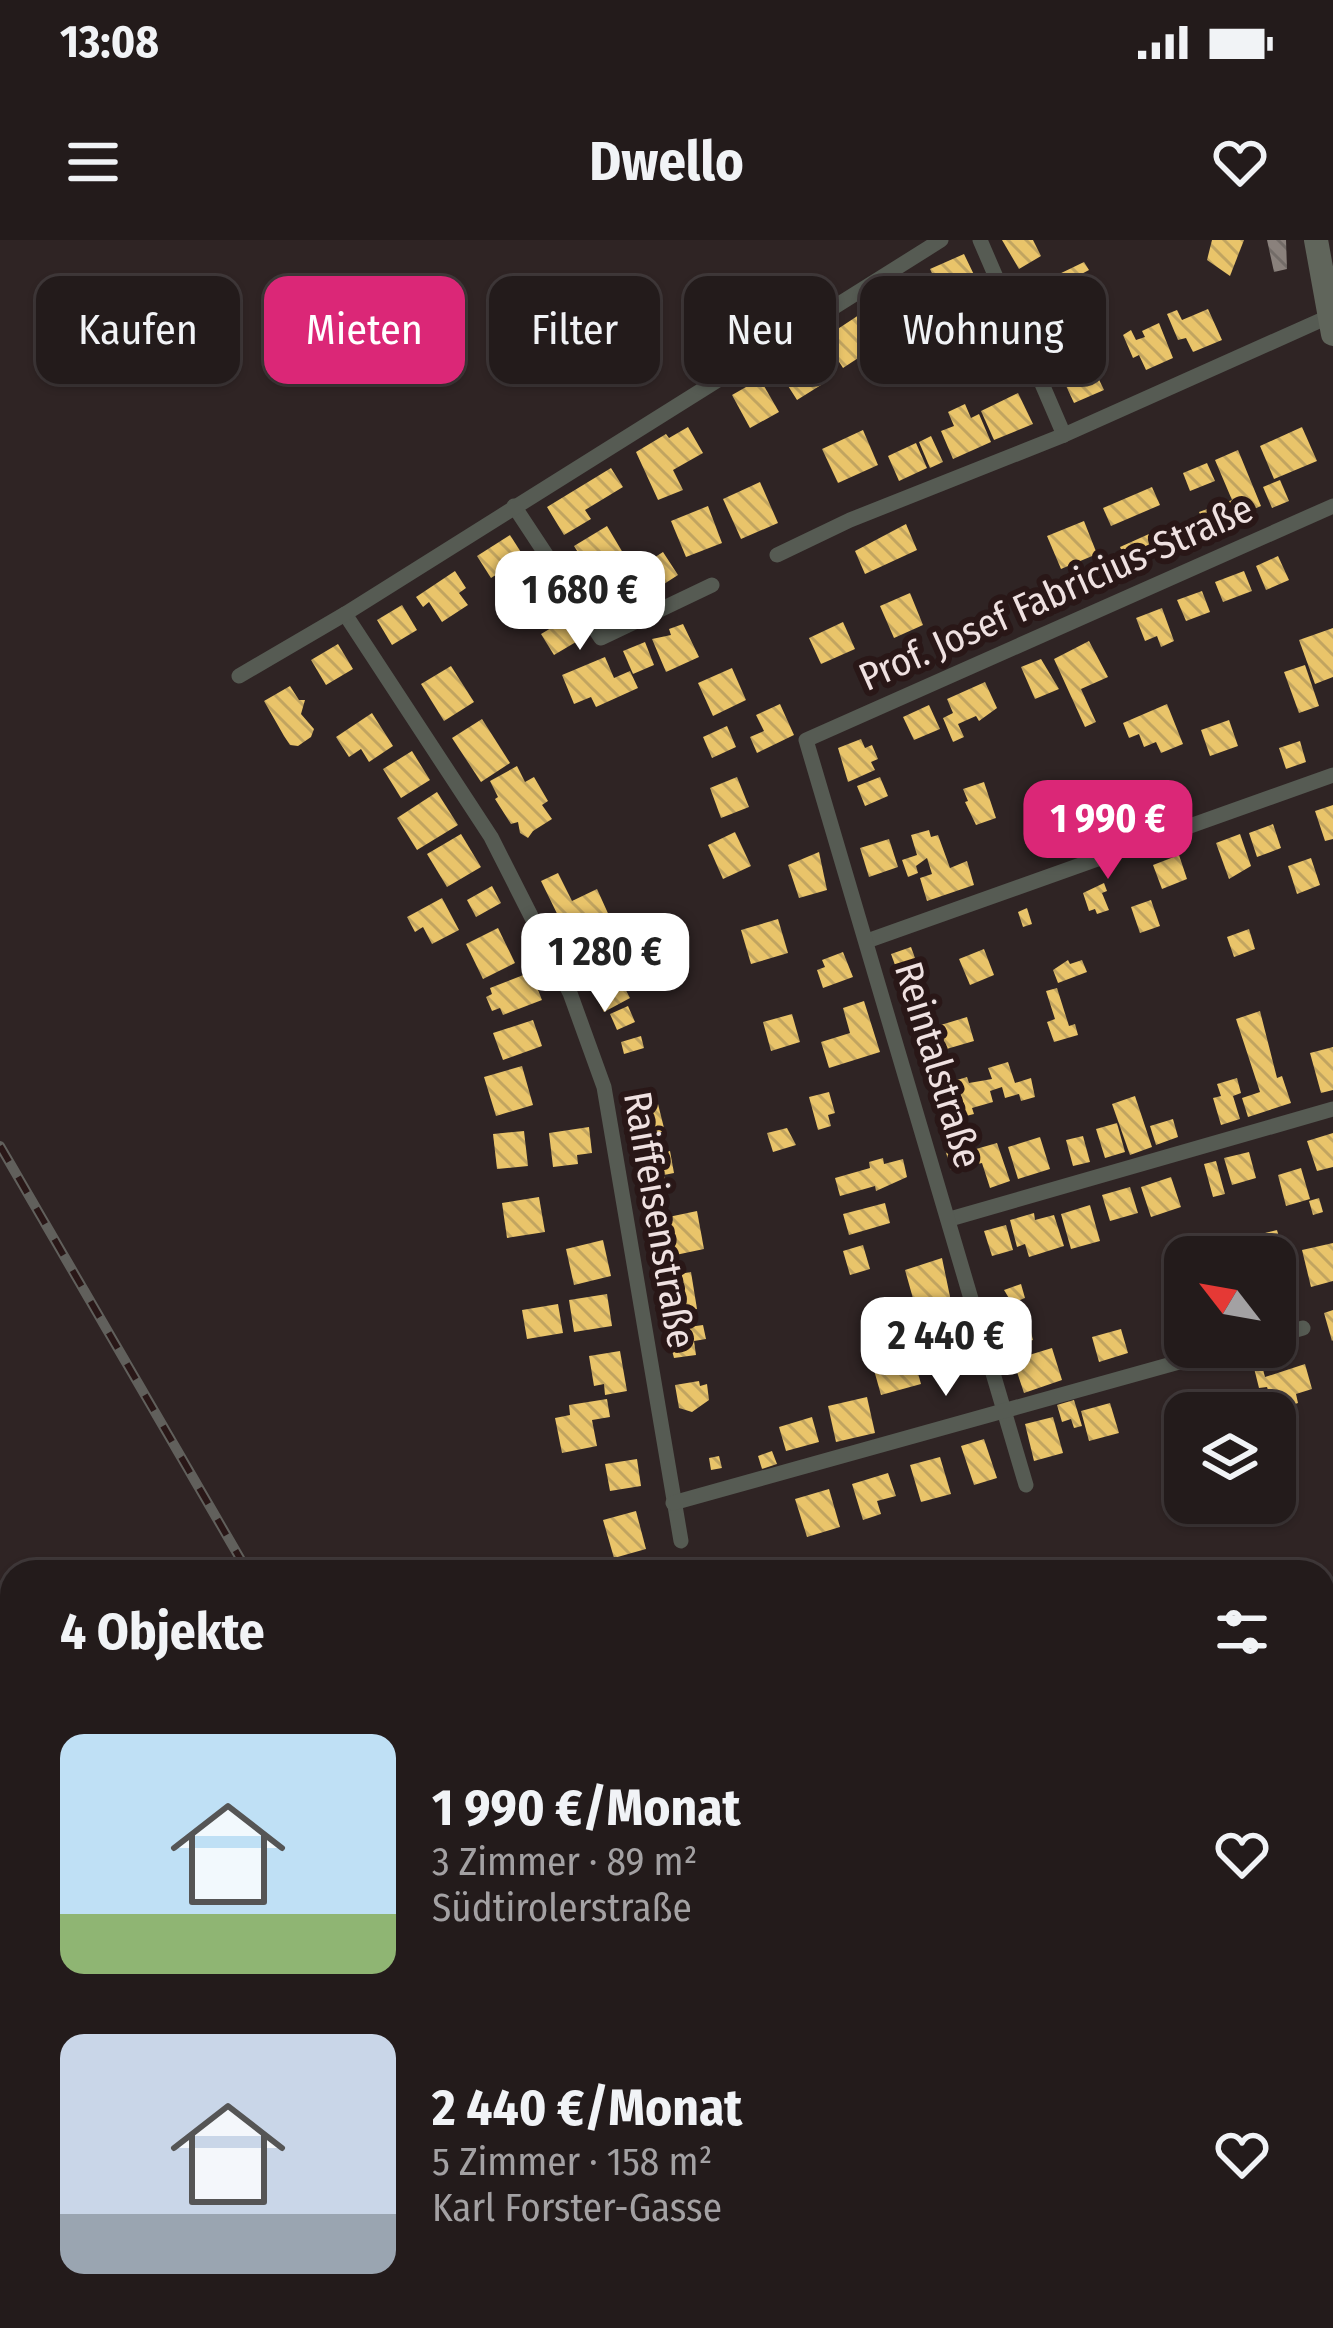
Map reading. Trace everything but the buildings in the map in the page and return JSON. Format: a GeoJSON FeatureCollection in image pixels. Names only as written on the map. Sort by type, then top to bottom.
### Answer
{"type":"FeatureCollection","features":[{"type":"Feature","properties":{"kind":"main road"},"geometry":{"type":"LineString","coordinates":[[1316,240],[1330,326]]}},
{"type":"Feature","properties":{"kind":"street"},"geometry":{"type":"LineString","coordinates":[[239,676],[346,614],[940,240]]}},
{"type":"Feature","properties":{"kind":"street"},"geometry":{"type":"LineString","coordinates":[[980,240],[1064,435]]}},
{"type":"Feature","properties":{"kind":"street"},"geometry":{"type":"LineString","coordinates":[[777,555],[850,520],[1330,326]]}},
{"type":"Feature","properties":{"kind":"street"},"geometry":{"type":"LineString","coordinates":[[514,506],[601,638],[712,585]]}},
{"type":"Feature","properties":{"kind":"street","name":"Prof. Josef Fabricius-Straße"},"geometry":{"type":"LineString","coordinates":[[806,740],[1333,506]]}},
{"type":"Feature","properties":{"kind":"street","name":"Raiffeisenstraße"},"geometry":{"type":"LineString","coordinates":[[346,614],[491,837],[570,993],[604,1087],[681,1541]]}},
{"type":"Feature","properties":{"kind":"street","name":"Reintalstraße"},"geometry":{"type":"LineString","coordinates":[[806,740],[1025,1485]]}},
{"type":"Feature","properties":{"kind":"street"},"geometry":{"type":"LineString","coordinates":[[867,941],[1333,775]]}},
{"type":"Feature","properties":{"kind":"street"},"geometry":{"type":"LineString","coordinates":[[950,1219],[1333,1109]]}},
{"type":"Feature","properties":{"kind":"street"},"geometry":{"type":"LineString","coordinates":[[1296,1330],[1303,1328]]}},
{"type":"Feature","properties":{"kind":"street"},"geometry":{"type":"LineString","coordinates":[[673,1503],[1164,1366]]}},
{"type":"Feature","properties":{"kind":"railway"},"geometry":{"type":"LineString","coordinates":[[0,1146],[241,1560]]}}]}
